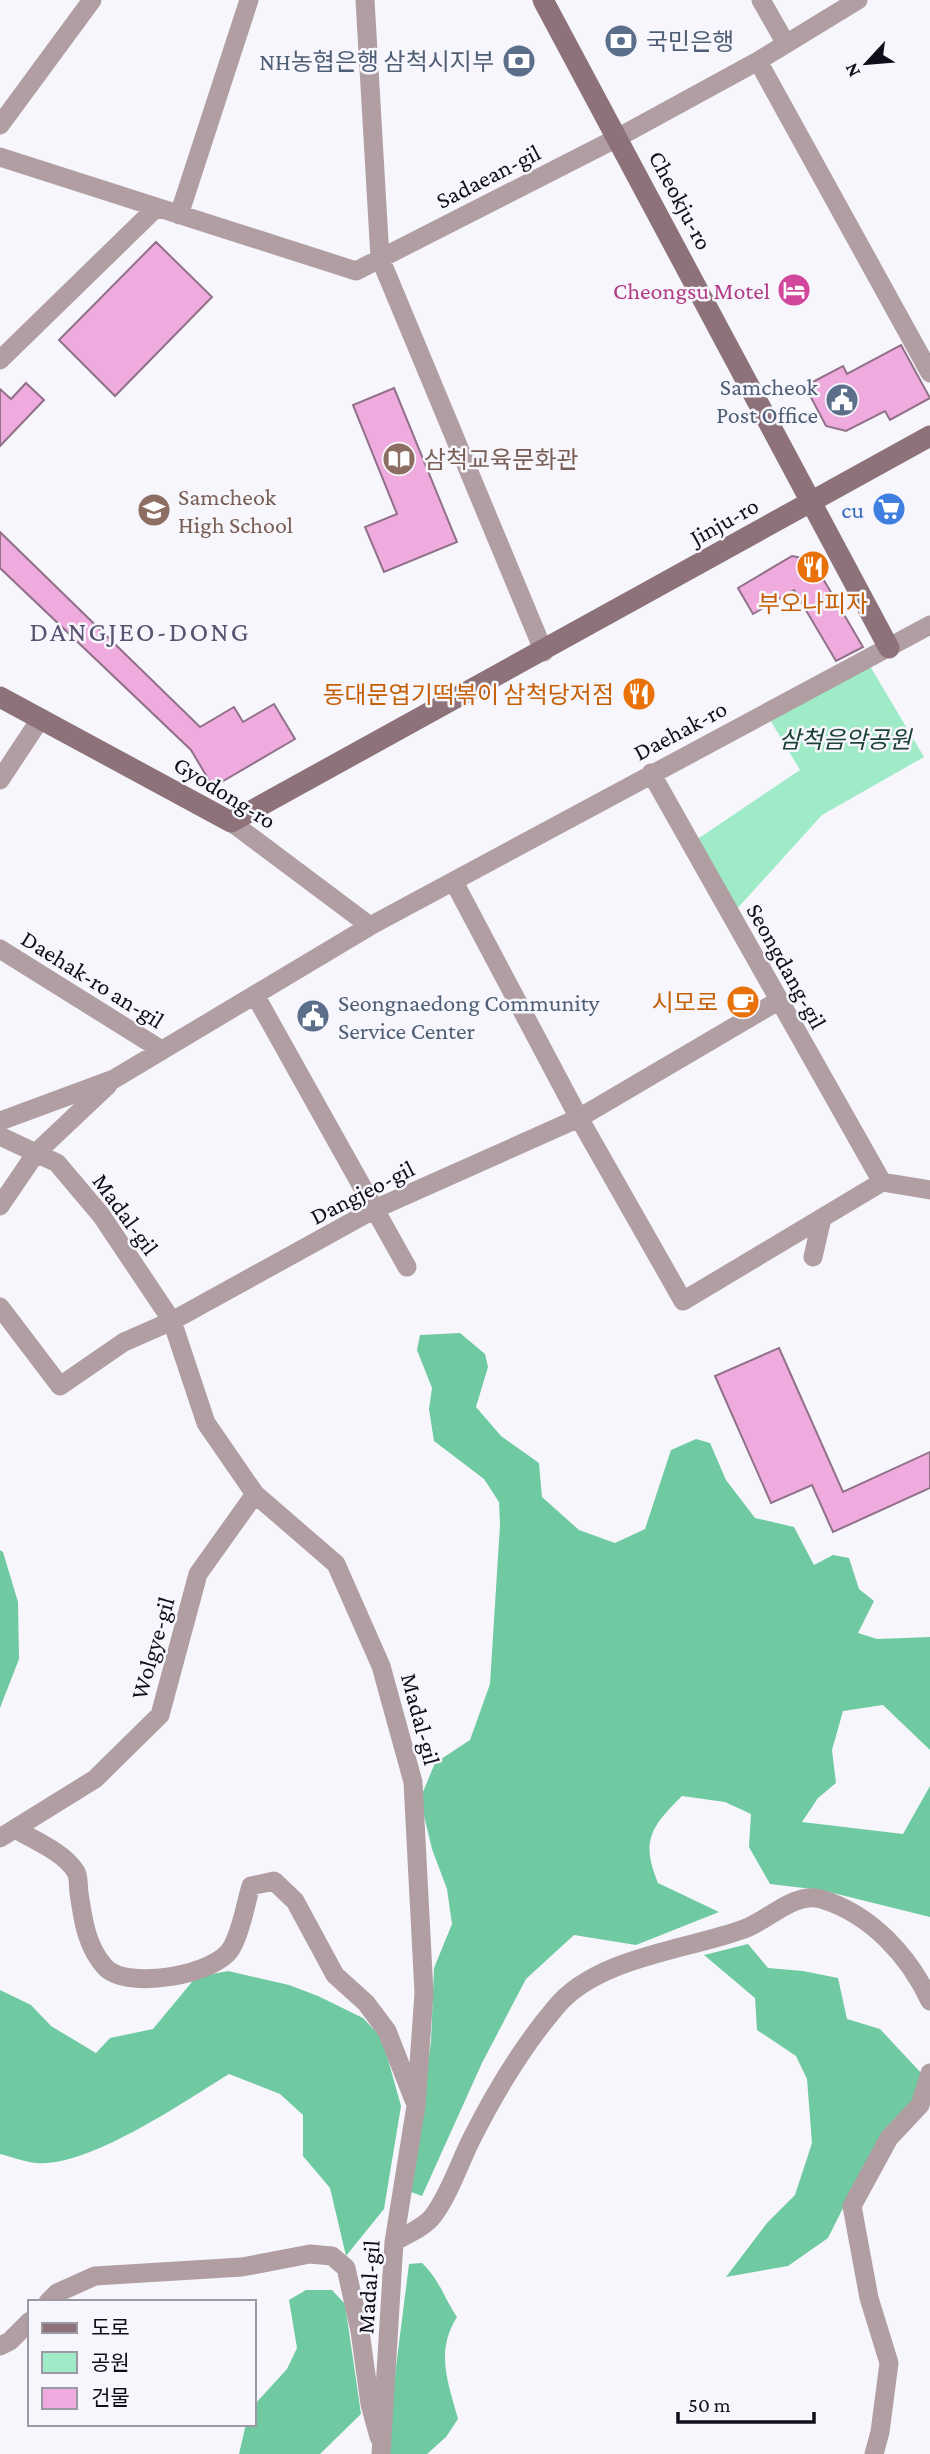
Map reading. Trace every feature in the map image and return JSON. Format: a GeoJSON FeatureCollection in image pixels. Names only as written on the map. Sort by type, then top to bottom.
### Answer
{"type":"FeatureCollection","features":[{"type":"Feature","properties":{"kind":"street"},"geometry":{"type":"LineString","coordinates":[[0,125],[92,0]]}},
{"type":"Feature","properties":{"kind":"street"},"geometry":{"type":"LineString","coordinates":[[179,215],[249,0]]}},
{"type":"Feature","properties":{"kind":"street"},"geometry":{"type":"LineString","coordinates":[[365,0],[380,258],[544,652]]}},
{"type":"Feature","properties":{"kind":"street","name":"Cheokju-ro"},"geometry":{"type":"LineString","coordinates":[[543,0],[889,648]]}},
{"type":"Feature","properties":{"kind":"street"},"geometry":{"type":"LineString","coordinates":[[761,0],[786,44]]}},
{"type":"Feature","properties":{"kind":"street","name":"Sadaean-gil"},"geometry":{"type":"LineString","coordinates":[[0,157],[356,271],[617,138],[758,61],[840,6],[858,0]]}},
{"type":"Feature","properties":{"kind":"street"},"geometry":{"type":"LineString","coordinates":[[758,61],[930,373]]}},
{"type":"Feature","properties":{"kind":"street"},"geometry":{"type":"LineString","coordinates":[[0,360],[156,208]]}},
{"type":"Feature","properties":{"kind":"street","name":"Jinju-ro"},"geometry":{"type":"LineString","coordinates":[[231,822],[544,652],[930,436]]}},
{"type":"Feature","properties":{"kind":"street","name":"Daehak-ro"},"geometry":{"type":"LineString","coordinates":[[0,1206],[36,1153],[114,1079],[160,1049],[370,926],[930,625]]}},
{"type":"Feature","properties":{"kind":"street","name":"Gyodong-ro"},"geometry":{"type":"LineString","coordinates":[[0,697],[231,822],[370,926]]}},
{"type":"Feature","properties":{"kind":"street"},"geometry":{"type":"LineString","coordinates":[[0,780],[41,718]]}},
{"type":"Feature","properties":{"kind":"street","name":"Seongdang-gil"},"geometry":{"type":"LineString","coordinates":[[651,773],[882,1182]]}},
{"type":"Feature","properties":{"kind":"street"},"geometry":{"type":"LineString","coordinates":[[454,882],[579,1118],[683,1301],[882,1182],[930,1190]]}},
{"type":"Feature","properties":{"kind":"street","name":"Daehak-ro an-gil"},"geometry":{"type":"LineString","coordinates":[[0,949],[160,1049]]}},
{"type":"Feature","properties":{"kind":"street"},"geometry":{"type":"LineString","coordinates":[[255,995],[407,1267]]}},
{"type":"Feature","properties":{"kind":"street","name":"Dangjeo-gil"},"geometry":{"type":"LineString","coordinates":[[0,1307],[61,1386],[124,1342],[172,1321],[375,1209],[579,1118],[778,1001]]}},
{"type":"Feature","properties":{"kind":"street","name":"Daehak-ro"},"geometry":{"type":"LineString","coordinates":[[0,1121],[114,1079]]}},
{"type":"Feature","properties":{"kind":"street","name":"Madal-gil"},"geometry":{"type":"LineString","coordinates":[[0,1136],[57,1163],[101,1215],[172,1321],[206,1423],[255,1494],[336,1564],[381,1666],[413,1782],[424,1993],[416,2106],[394,2242],[381,2451]]}},
{"type":"Feature","properties":{"kind":"street"},"geometry":{"type":"LineString","coordinates":[[813,1257],[822,1218]]}},
{"type":"Feature","properties":{"kind":"street","name":"Wolgye-gil"},"geometry":{"type":"LineString","coordinates":[[7,1834],[95,1779],[160,1715],[198,1574],[255,1494]]}},
{"type":"Feature","properties":{"kind":"street"},"geometry":{"type":"LineString","coordinates":[[7,1834],[55,1852],[76,1872],[83,1921],[93,1950],[107,1970],[134,1978],[158,1980],[189,1972],[212,1963],[232,1950],[251,1886],[274,1881],[295,1901],[335,1975],[366,2003],[387,2031],[416,2106]]}},
{"type":"Feature","properties":{"kind":"street"},"geometry":{"type":"LineString","coordinates":[[394,2242],[432,2218],[489,2104],[558,2004],[603,1974],[645,1956],[746,1929],[804,1899],[820,1898],[861,1918],[887,1939],[918,1975],[930,2001]]}},
{"type":"Feature","properties":{"kind":"street"},"geometry":{"type":"LineString","coordinates":[[874,2454],[880,2432],[889,2363],[869,2298],[852,2206],[890,2138],[920,2105],[930,2073]]}},
{"type":"Feature","properties":{"kind":"street"},"geometry":{"type":"LineString","coordinates":[[50,2300],[57,2293],[95,2276],[242,2267],[310,2254],[332,2256],[346,2268],[381,2451]]}},
{"type":"Feature","properties":{"kind":"street"},"geometry":{"type":"LineString","coordinates":[[0,2346],[10,2341],[28,2323]]}},
{"type":"Feature","properties":{"kind":"green space","name":"삼척음악공원"},"geometry":{"type":"Polygon","coordinates":[[[870,666],[924,757],[822,815],[735,911],[696,840],[800,770],[769,718],[870,666]]]}},
{"type":"Feature","properties":{"kind":"green space"},"geometry":{"type":"Polygon","coordinates":[[[460,1333],[485,1354],[488,1367],[476,1407],[501,1436],[539,1463],[542,1497],[579,1530],[615,1543],[645,1529],[671,1450],[696,1439],[710,1443],[726,1480],[755,1518],[794,1527],[814,1565],[833,1555],[849,1558],[859,1589],[874,1601],[858,1633],[877,1639],[930,1637],[930,1750],[883,1705],[843,1711],[832,1750],[836,1783],[818,1798],[802,1822],[903,1834],[930,1786],[930,1917],[821,1890],[770,1884],[749,1847],[751,1814],[725,1802],[682,1796],[656,1825],[650,1844],[653,1868],[658,1883],[719,1912],[636,1945],[574,1935],[526,1979],[482,2063],[422,2196],[411,2192],[431,2041],[434,1968],[452,1924],[447,1889],[432,1849],[420,1799],[435,1763],[470,1740],[490,1684],[500,1525],[499,1502],[484,1479],[434,1441],[429,1409],[432,1388],[417,1350],[420,1335],[460,1333]]]}},
{"type":"Feature","properties":{"kind":"green space"},"geometry":{"type":"Polygon","coordinates":[[[0,1550],[3,1552],[18,1602],[19,1659],[0,1708],[0,1550]]]}},
{"type":"Feature","properties":{"kind":"green space"},"geometry":{"type":"Polygon","coordinates":[[[748,1944],[768,1968],[838,1978],[847,2019],[880,2029],[923,2075],[913,2103],[847,2200],[828,2238],[788,2266],[726,2277],[767,2223],[795,2195],[812,2143],[807,2079],[796,2056],[757,2030],[755,1998],[704,1955],[748,1944]]]}},
{"type":"Feature","properties":{"kind":"green space"},"geometry":{"type":"Polygon","coordinates":[[[228,1971],[289,1985],[318,1996],[363,2018],[382,2038],[401,2106],[384,2209],[346,2256],[330,2188],[303,2156],[303,2115],[280,2094],[229,2074],[136,2130],[82,2155],[57,2162],[36,2163],[0,2154],[0,1990],[31,2005],[51,2026],[96,2053],[110,2038],[153,2029],[196,1977],[228,1971]]]}},
{"type":"Feature","properties":{"kind":"green space"},"geometry":{"type":"Polygon","coordinates":[[[422,2263],[438,2283],[457,2317],[446,2342],[445,2355],[447,2380],[458,2419],[446,2437],[427,2454],[385,2454],[409,2264],[422,2263]]]}},
{"type":"Feature","properties":{"kind":"green space"},"geometry":{"type":"Polygon","coordinates":[[[306,2290],[332,2290],[345,2304],[361,2414],[320,2454],[239,2454],[246,2426],[256,2426],[256,2403],[287,2369],[297,2348],[289,2300],[306,2290]]]}},
{"type":"Feature","properties":{"kind":"building"},"geometry":{"type":"Polygon","coordinates":[[[156,242],[212,297],[115,396],[59,340],[156,242]]]}},
{"type":"Feature","properties":{"kind":"building"},"geometry":{"type":"Polygon","coordinates":[[[901,345],[930,398],[890,420],[885,411],[846,431],[826,426],[805,386],[843,366],[847,374],[901,345]]]}},
{"type":"Feature","properties":{"kind":"building"},"geometry":{"type":"Polygon","coordinates":[[[26,383],[44,400],[0,446],[0,389],[11,399],[26,383]]]}},
{"type":"Feature","properties":{"kind":"building","name":"삼척교육문화관"},"geometry":{"type":"Polygon","coordinates":[[[394,388],[457,542],[384,572],[365,527],[397,514],[353,405],[394,388]]]}},
{"type":"Feature","properties":{"kind":"building"},"geometry":{"type":"Polygon","coordinates":[[[0,532],[200,727],[234,707],[243,722],[274,704],[295,739],[213,787],[191,750],[0,568],[0,532]]]}},
{"type":"Feature","properties":{"kind":"building"},"geometry":{"type":"Polygon","coordinates":[[[792,556],[812,560],[863,647],[836,661],[794,590],[753,614],[738,588],[792,556]]]}},
{"type":"Feature","properties":{"kind":"building"},"geometry":{"type":"Polygon","coordinates":[[[779,1348],[843,1492],[930,1452],[930,1488],[833,1532],[812,1485],[771,1503],[715,1376],[779,1348]]]}},
{"type":"Feature","properties":{"kind":"place","name":"국민은행"},"geometry":{"type":"Point","coordinates":[621,41]}},
{"type":"Feature","properties":{"kind":"place","name":"NH농협은행 삼척시지부"},"geometry":{"type":"Point","coordinates":[519,61]}},
{"type":"Feature","properties":{"kind":"place","name":"Cheongsu Motel"},"geometry":{"type":"Point","coordinates":[794,290]}},
{"type":"Feature","properties":{"kind":"place","name":"Samcheok Post Office"},"geometry":{"type":"Point","coordinates":[842,400]}},
{"type":"Feature","properties":{"kind":"place","name":"삼척교육문화관"},"geometry":{"type":"Point","coordinates":[399,459]}},
{"type":"Feature","properties":{"kind":"place","name":"cu"},"geometry":{"type":"Point","coordinates":[889,509]}},
{"type":"Feature","properties":{"kind":"place","name":"Samcheok High School"},"geometry":{"type":"Point","coordinates":[154,510]}},
{"type":"Feature","properties":{"kind":"place","name":"부오나피자"},"geometry":{"type":"Point","coordinates":[813,567]}},
{"type":"Feature","properties":{"kind":"place","name":"동대문엽기떡볶이 삼척당저점"},"geometry":{"type":"Point","coordinates":[639,694]}},
{"type":"Feature","properties":{"kind":"place","name":"시모로"},"geometry":{"type":"Point","coordinates":[743,1002]}},
{"type":"Feature","properties":{"kind":"place","name":"Seongnaedong Community Service Center"},"geometry":{"type":"Point","coordinates":[313,1016]}},
{"type":"Feature","properties":{"kind":"district","name":"DANGJEO-DONG"},"geometry":{"type":"Point","coordinates":[140,631]}}]}
